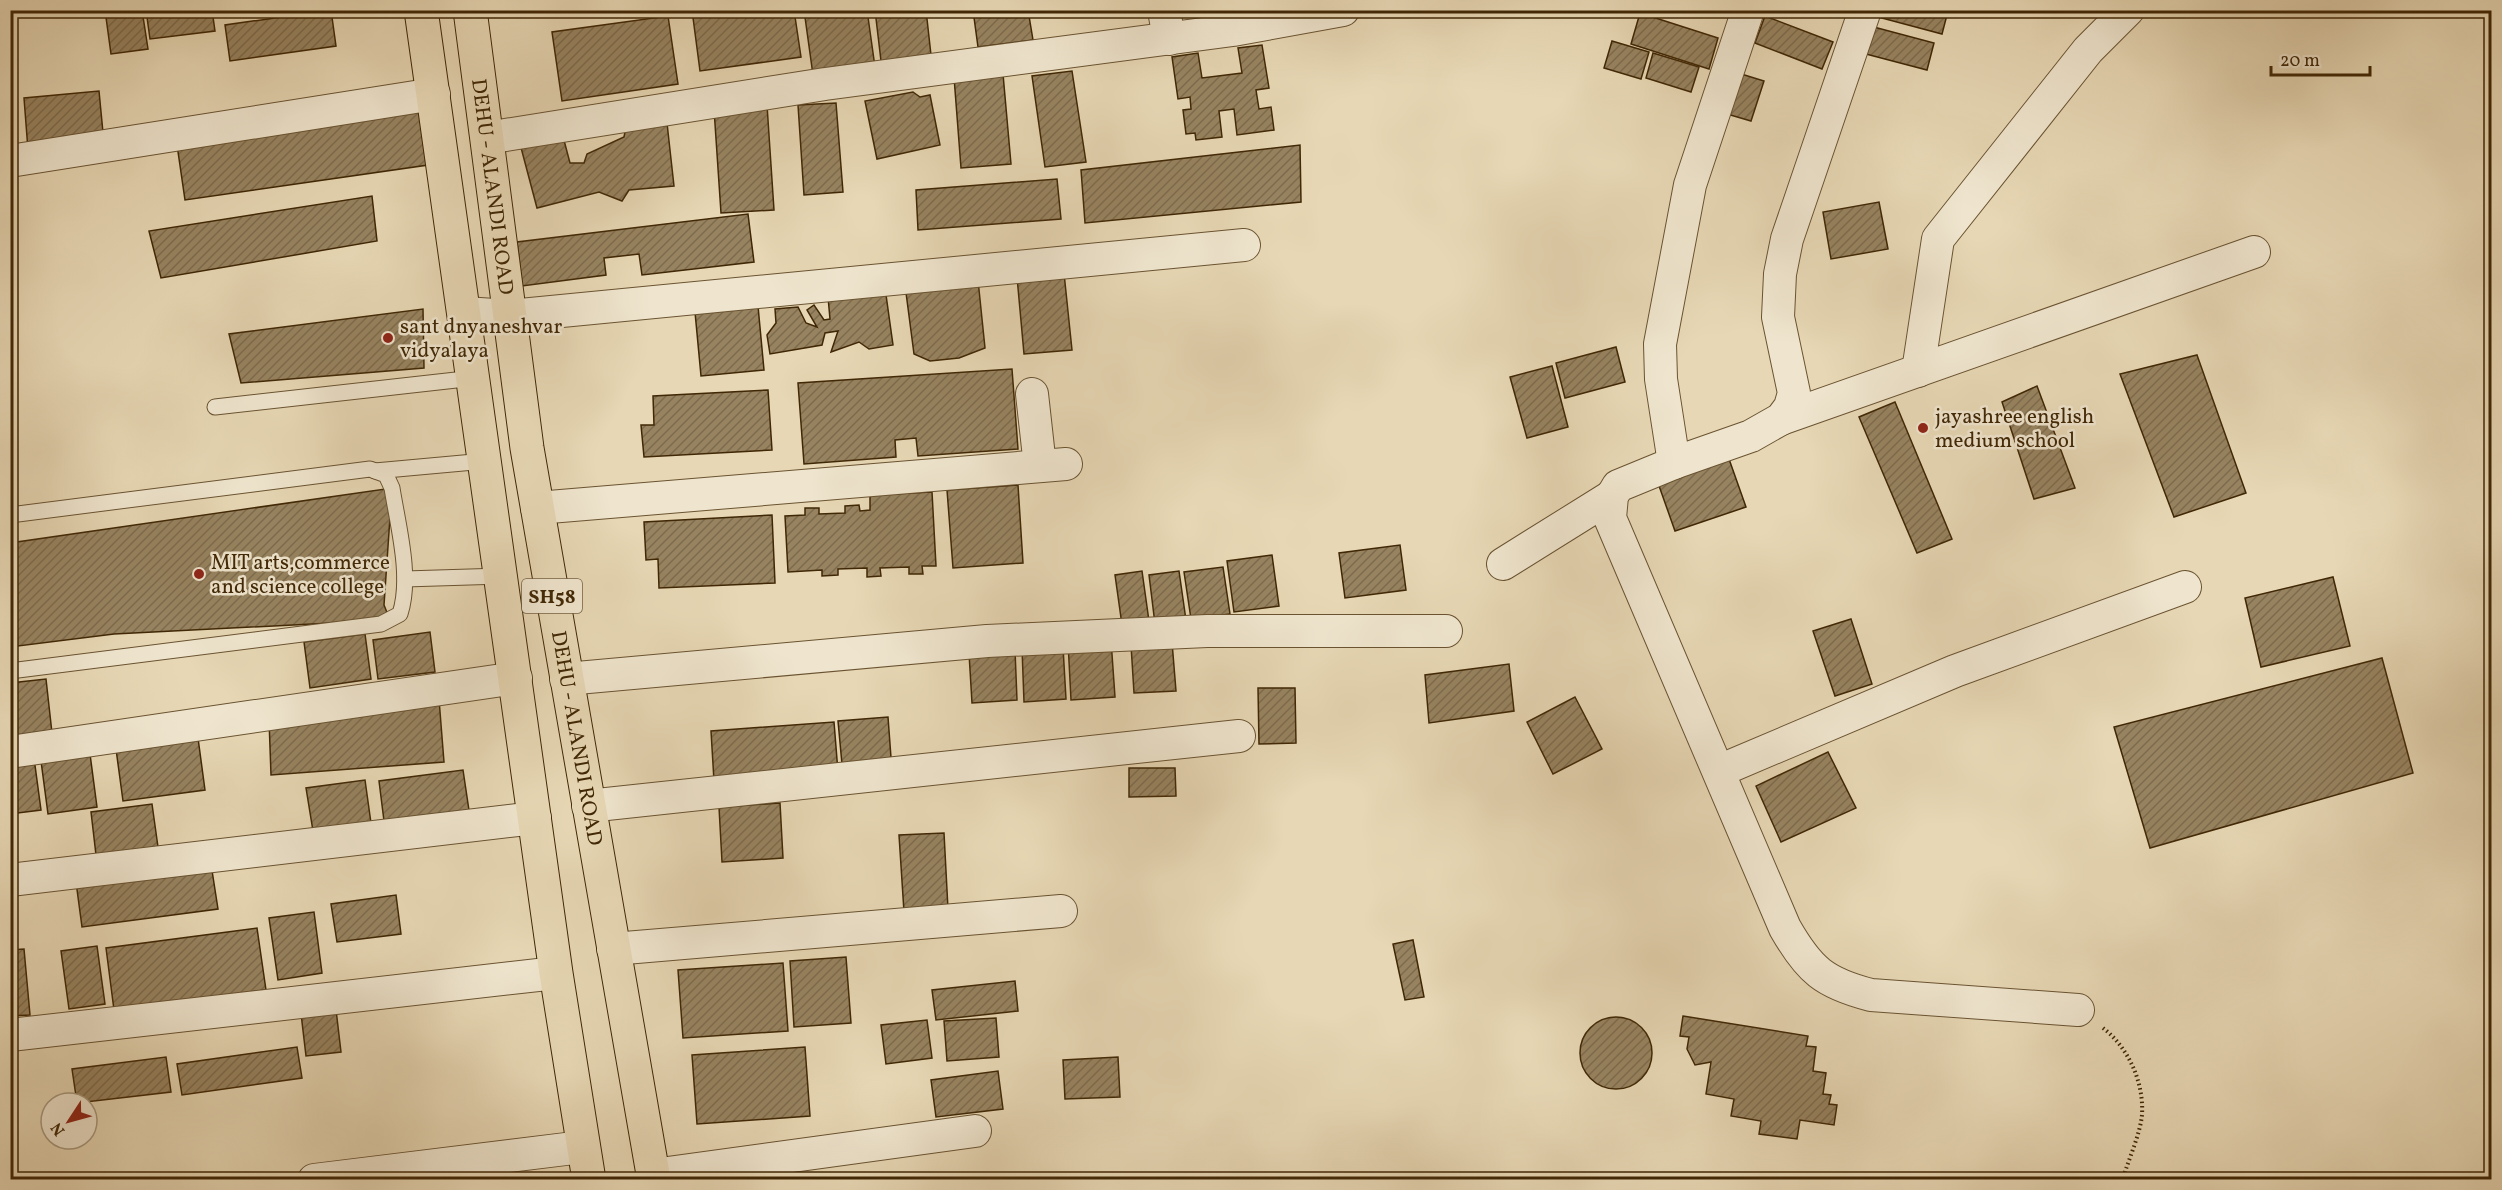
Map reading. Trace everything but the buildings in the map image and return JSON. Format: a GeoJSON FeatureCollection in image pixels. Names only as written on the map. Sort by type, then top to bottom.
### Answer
{"type":"FeatureCollection","features":[{"type":"Feature","properties":{"kind":"main road","name":"DEHU - ALANDI ROAD"},"geometry":{"type":"LineString","coordinates":[[422,10],[556,973],[582,1147],[589,1179]]}},
{"type":"Feature","properties":{"kind":"main road","name":"DEHU - ALANDI ROAD"},"geometry":{"type":"LineString","coordinates":[[470,10],[526,448],[653,1178]]}},
{"type":"Feature","properties":{"kind":"street"},"geometry":{"type":"LineString","coordinates":[[487,138],[825,84],[1167,25],[1233,30],[1343,10]]}},
{"type":"Feature","properties":{"kind":"street"},"geometry":{"type":"LineString","coordinates":[[1674,463],[1661,379],[1660,344],[1690,185],[1748,10]]}},
{"type":"Feature","properties":{"kind":"street"},"geometry":{"type":"LineString","coordinates":[[1781,419],[1790,407],[1794,393],[1778,317],[1780,274],[1786,239],[1865,10]]}},
{"type":"Feature","properties":{"kind":"street"},"geometry":{"type":"LineString","coordinates":[[1918,371],[1938,239],[2088,50],[2128,10]]}},
{"type":"Feature","properties":{"kind":"street"},"geometry":{"type":"LineString","coordinates":[[10,161],[434,94]]}},
{"type":"Feature","properties":{"kind":"street"},"geometry":{"type":"LineString","coordinates":[[465,313],[510,316],[1244,245]]}},
{"type":"Feature","properties":{"kind":"street"},"geometry":{"type":"LineString","coordinates":[[2078,1010],[1871,995],[1843,988],[1827,979],[1798,952],[1785,928],[1610,518],[1612,495],[1617,486],[1750,435],[1781,419],[2254,252]]}},
{"type":"Feature","properties":{"kind":"street"},"geometry":{"type":"LineString","coordinates":[[537,508],[1053,465],[1032,394]]}},
{"type":"Feature","properties":{"kind":"street"},"geometry":{"type":"LineString","coordinates":[[1503,564],[1612,495]]}},
{"type":"Feature","properties":{"kind":"street"},"geometry":{"type":"LineString","coordinates":[[1719,771],[1954,671],[2185,588]]}},
{"type":"Feature","properties":{"kind":"street"},"geometry":{"type":"LineString","coordinates":[[566,679],[987,641],[1207,631],[1446,631]]}},
{"type":"Feature","properties":{"kind":"street"},"geometry":{"type":"LineString","coordinates":[[10,752],[516,678]]}},
{"type":"Feature","properties":{"kind":"street"},"geometry":{"type":"LineString","coordinates":[[588,806],[1239,736]]}},
{"type":"Feature","properties":{"kind":"street"},"geometry":{"type":"LineString","coordinates":[[10,880],[535,818]]}},
{"type":"Feature","properties":{"kind":"street"},"geometry":{"type":"LineString","coordinates":[[613,949],[1061,911]]}},
{"type":"Feature","properties":{"kind":"street"},"geometry":{"type":"LineString","coordinates":[[10,1035],[556,973]]}},
{"type":"Feature","properties":{"kind":"street"},"geometry":{"type":"LineString","coordinates":[[653,1178],[975,1131]]}},
{"type":"Feature","properties":{"kind":"street"},"geometry":{"type":"LineString","coordinates":[[314,1179],[582,1147]]}},
{"type":"Feature","properties":{"kind":"lane"},"geometry":{"type":"LineString","coordinates":[[215,407],[474,378]]}},
{"type":"Feature","properties":{"kind":"lane"},"geometry":{"type":"LineString","coordinates":[[10,515],[337,472],[485,461]]}},
{"type":"Feature","properties":{"kind":"lane"},"geometry":{"type":"LineString","coordinates":[[10,671],[381,624],[400,614],[404,602],[405,579],[392,488],[386,475],[374,471]]}},
{"type":"Feature","properties":{"kind":"lane"},"geometry":{"type":"LineString","coordinates":[[405,579],[502,576]]}},
{"type":"Feature","properties":{"kind":"path"},"geometry":{"type":"LineString","coordinates":[[2078,1010],[2110,1033],[2137,1071],[2142,1115],[2124,1174],[2120,1179]]}},
{"type":"Feature","properties":{"kind":"place","name":"sant dnyaneshvar vidyalaya"},"geometry":{"type":"Point","coordinates":[388,338]}},
{"type":"Feature","properties":{"kind":"place","name":"jayashree english medium school"},"geometry":{"type":"Point","coordinates":[1923,428]}},
{"type":"Feature","properties":{"kind":"place","name":"MIT arts,commerce and science college"},"geometry":{"type":"Point","coordinates":[199,574]}}]}
